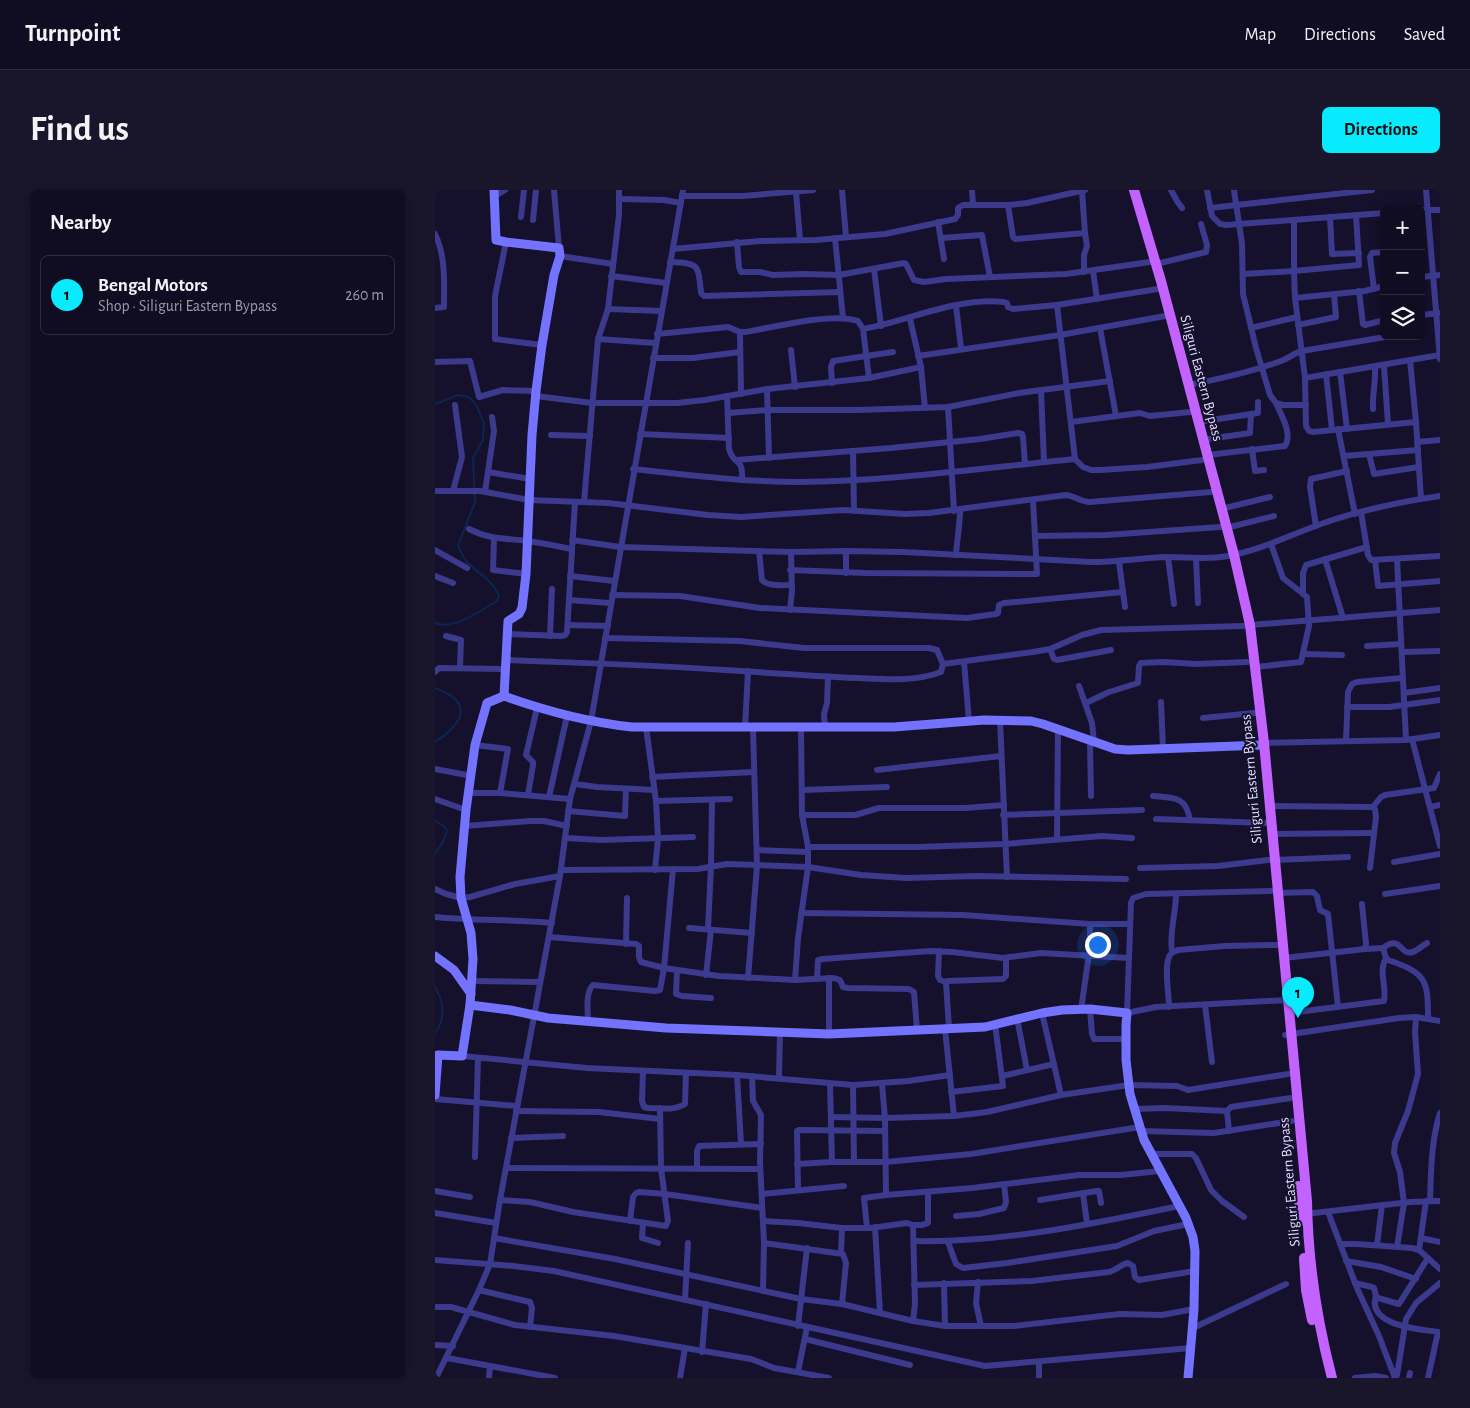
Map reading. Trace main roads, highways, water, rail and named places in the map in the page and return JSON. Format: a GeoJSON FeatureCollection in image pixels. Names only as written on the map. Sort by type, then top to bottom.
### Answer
{"type":"FeatureCollection","features":[{"type":"Feature","properties":{"kind":"main road","name":"Siliguri Eastern Bypass"},"geometry":{"type":"LineString","coordinates":[[1129,190],[1189,385],[1203,440],[1211,492],[1231,555],[1246,626],[1262,745],[1269,806],[1271,860]]}},
{"type":"Feature","properties":{"kind":"main road","name":"Siliguri Eastern Bypass"},"geometry":{"type":"LineString","coordinates":[[1134,190],[1189,412],[1221,509],[1223,528]]}},
{"type":"Feature","properties":{"kind":"main road","name":"Siliguri Eastern Bypass"},"geometry":{"type":"LineString","coordinates":[[1251,664],[1253,713],[1262,745],[1265,824],[1274,892],[1276,945],[1288,1034],[1310,1289],[1317,1341],[1327,1378]]}},
{"type":"Feature","properties":{"kind":"main road","name":"Siliguri Eastern Bypass"},"geometry":{"type":"LineString","coordinates":[[1274,892],[1284,958],[1284,1001],[1289,1013],[1288,1074],[1303,1214]]}},
{"type":"Feature","properties":{"kind":"main road","name":"Siliguri Eastern Bypass"},"geometry":{"type":"LineString","coordinates":[[1310,1289],[1332,1378]]}},
{"type":"Feature","properties":{"kind":"waterway"},"geometry":{"type":"LineString","coordinates":[[435,404],[458,395],[469,397],[477,406],[484,424],[483,440],[473,458],[475,502],[458,546],[466,561],[493,585],[499,596],[497,601],[458,622],[442,625],[435,623]]}},
{"type":"Feature","properties":{"kind":"waterway"},"geometry":{"type":"LineString","coordinates":[[435,688],[455,699],[461,710],[458,721],[454,726],[435,742]]}},
{"type":"Feature","properties":{"kind":"waterway"},"geometry":{"type":"LineString","coordinates":[[435,821],[444,826],[447,831],[443,842],[435,854]]}},
{"type":"Feature","properties":{"kind":"waterway"},"geometry":{"type":"LineString","coordinates":[[435,987],[443,1010],[441,1022],[435,1033]]}},
{"type":"Feature","properties":{"kind":"place","name":"Bengal Motors"},"geometry":{"type":"Point","coordinates":[1298,1018]}}]}
